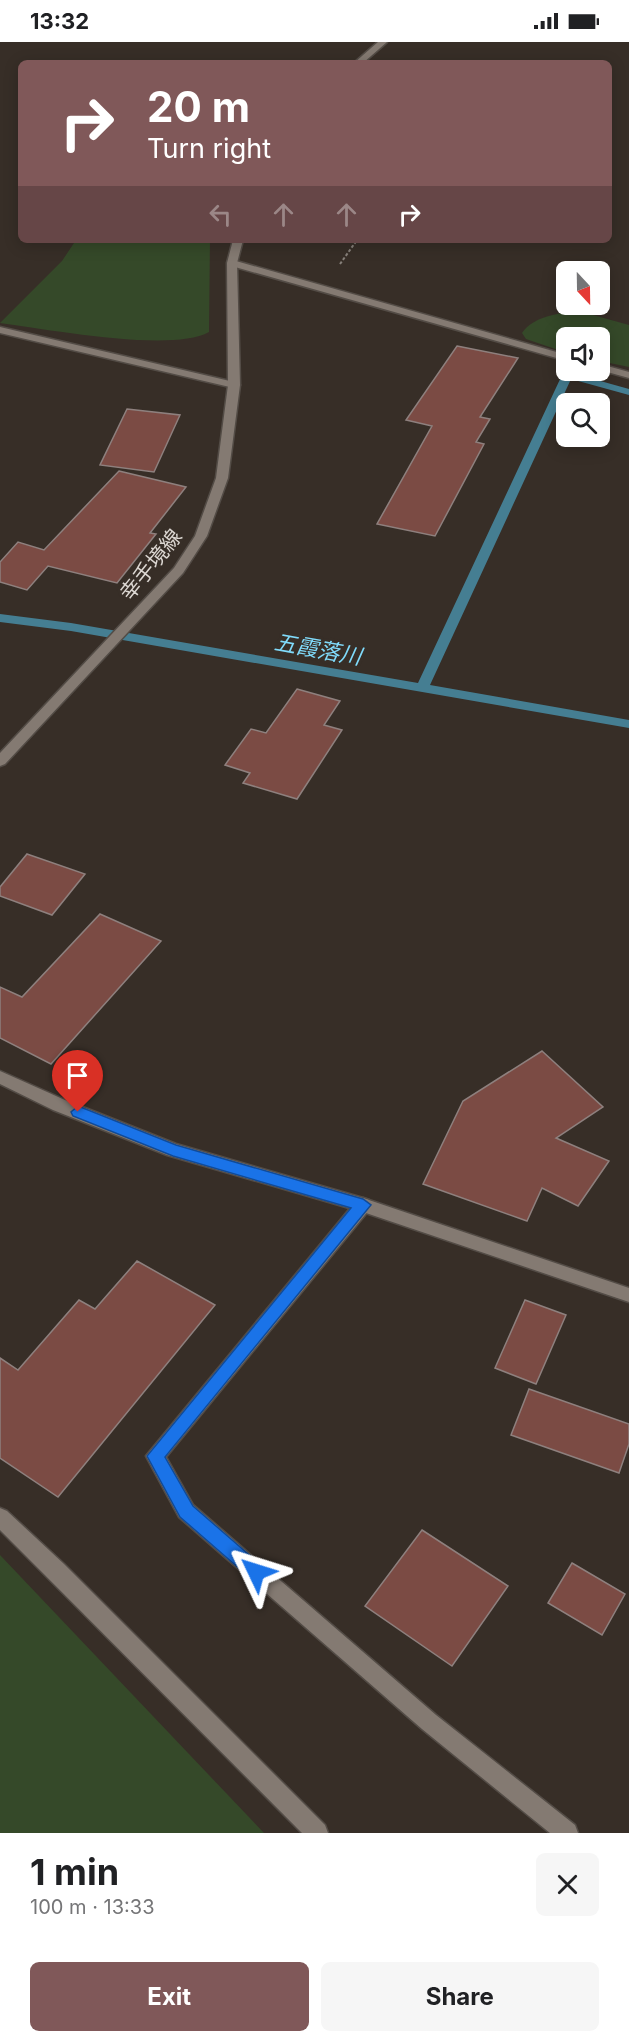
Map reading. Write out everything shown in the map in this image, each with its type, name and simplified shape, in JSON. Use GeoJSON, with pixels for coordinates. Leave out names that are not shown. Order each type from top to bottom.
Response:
{"type":"FeatureCollection","features":[{"type":"Feature","properties":{"kind":"street"},"geometry":{"type":"LineString","coordinates":[[362,60],[383,42]]}},
{"type":"Feature","properties":{"kind":"street","name":"幸手境線"},"geometry":{"type":"LineString","coordinates":[[0,761],[179,570],[201,536],[222,478],[234,385],[232,263],[237,243]]}},
{"type":"Feature","properties":{"kind":"street"},"geometry":{"type":"LineString","coordinates":[[232,263],[556,355]]}},
{"type":"Feature","properties":{"kind":"street"},"geometry":{"type":"LineString","coordinates":[[0,330],[234,385]]}},
{"type":"Feature","properties":{"kind":"street"},"geometry":{"type":"LineString","coordinates":[[610,370],[629,375]]}},
{"type":"Feature","properties":{"kind":"street"},"geometry":{"type":"LineString","coordinates":[[0,1077],[59,1105],[173,1150],[363,1205],[629,1295]]}},
{"type":"Feature","properties":{"kind":"street"},"geometry":{"type":"LineString","coordinates":[[363,1205],[155,1456],[186,1511],[429,1722],[567,1833]]}},
{"type":"Feature","properties":{"kind":"street"},"geometry":{"type":"LineString","coordinates":[[0,1517],[57,1571],[316,1833]]}},
{"type":"Feature","properties":{"kind":"green space"},"geometry":{"type":"Polygon","coordinates":[[[74,243],[210,243],[209,332],[191,338],[139,340],[0,323],[62,261],[74,243]]]}},
{"type":"Feature","properties":{"kind":"green space"},"geometry":{"type":"Polygon","coordinates":[[[553,315],[593,315],[629,325],[629,367],[610,363],[610,327],[556,327],[556,349],[526,339],[522,333],[527,327],[553,315]]]}},
{"type":"Feature","properties":{"kind":"green space"},"geometry":{"type":"Polygon","coordinates":[[[0,1555],[264,1833],[0,1833],[0,1555]]]}},
{"type":"Feature","properties":{"kind":"building"},"geometry":{"type":"Polygon","coordinates":[[[457,346],[518,358],[480,417],[490,419],[476,442],[484,444],[435,536],[377,524],[432,426],[406,420],[457,346]]]}},
{"type":"Feature","properties":{"kind":"building"},"geometry":{"type":"Polygon","coordinates":[[[127,409],[180,415],[154,472],[100,465],[127,409]]]}},
{"type":"Feature","properties":{"kind":"building"},"geometry":{"type":"Polygon","coordinates":[[[119,471],[186,487],[150,533],[156,534],[117,583],[48,566],[27,590],[0,582],[0,562],[18,542],[44,550],[119,471]]]}},
{"type":"Feature","properties":{"kind":"building"},"geometry":{"type":"Polygon","coordinates":[[[297,689],[340,701],[324,725],[342,730],[297,799],[243,783],[250,773],[225,765],[251,729],[266,733],[297,689]]]}},
{"type":"Feature","properties":{"kind":"building"},"geometry":{"type":"Polygon","coordinates":[[[27,854],[85,874],[52,915],[0,896],[0,887],[27,854]]]}},
{"type":"Feature","properties":{"kind":"building"},"geometry":{"type":"Polygon","coordinates":[[[100,914],[161,941],[51,1064],[0,1038],[0,987],[22,997],[100,914]]]}},
{"type":"Feature","properties":{"kind":"building"},"geometry":{"type":"Polygon","coordinates":[[[542,1051],[603,1107],[556,1138],[609,1161],[578,1206],[542,1188],[527,1221],[423,1184],[463,1101],[542,1051]]]}},
{"type":"Feature","properties":{"kind":"building"},"geometry":{"type":"Polygon","coordinates":[[[137,1261],[215,1305],[58,1497],[0,1458],[0,1358],[18,1370],[79,1300],[95,1309],[137,1261]]]}},
{"type":"Feature","properties":{"kind":"building"},"geometry":{"type":"Polygon","coordinates":[[[525,1300],[566,1315],[536,1384],[495,1368],[525,1300]]]}},
{"type":"Feature","properties":{"kind":"building"},"geometry":{"type":"Polygon","coordinates":[[[529,1389],[629,1424],[629,1444],[619,1473],[511,1435],[529,1389]]]}},
{"type":"Feature","properties":{"kind":"building"},"geometry":{"type":"Polygon","coordinates":[[[422,1530],[508,1586],[452,1666],[365,1606],[422,1530]]]}},
{"type":"Feature","properties":{"kind":"building"},"geometry":{"type":"Polygon","coordinates":[[[572,1563],[625,1594],[602,1635],[548,1603],[572,1563]]]}},
{"type":"Feature","properties":{"kind":"waterway"},"geometry":{"type":"LineString","coordinates":[[422,688],[568,375],[629,392]]}},
{"type":"Feature","properties":{"kind":"waterway","name":"五霞落川"},"geometry":{"type":"LineString","coordinates":[[0,618],[71,627],[629,724]]}},
{"type":"Feature","properties":{"kind":"route"},"geometry":{"type":"LineString","coordinates":[[78,1112],[173,1150],[363,1205],[155,1456],[186,1511],[256,1572]]}}]}
